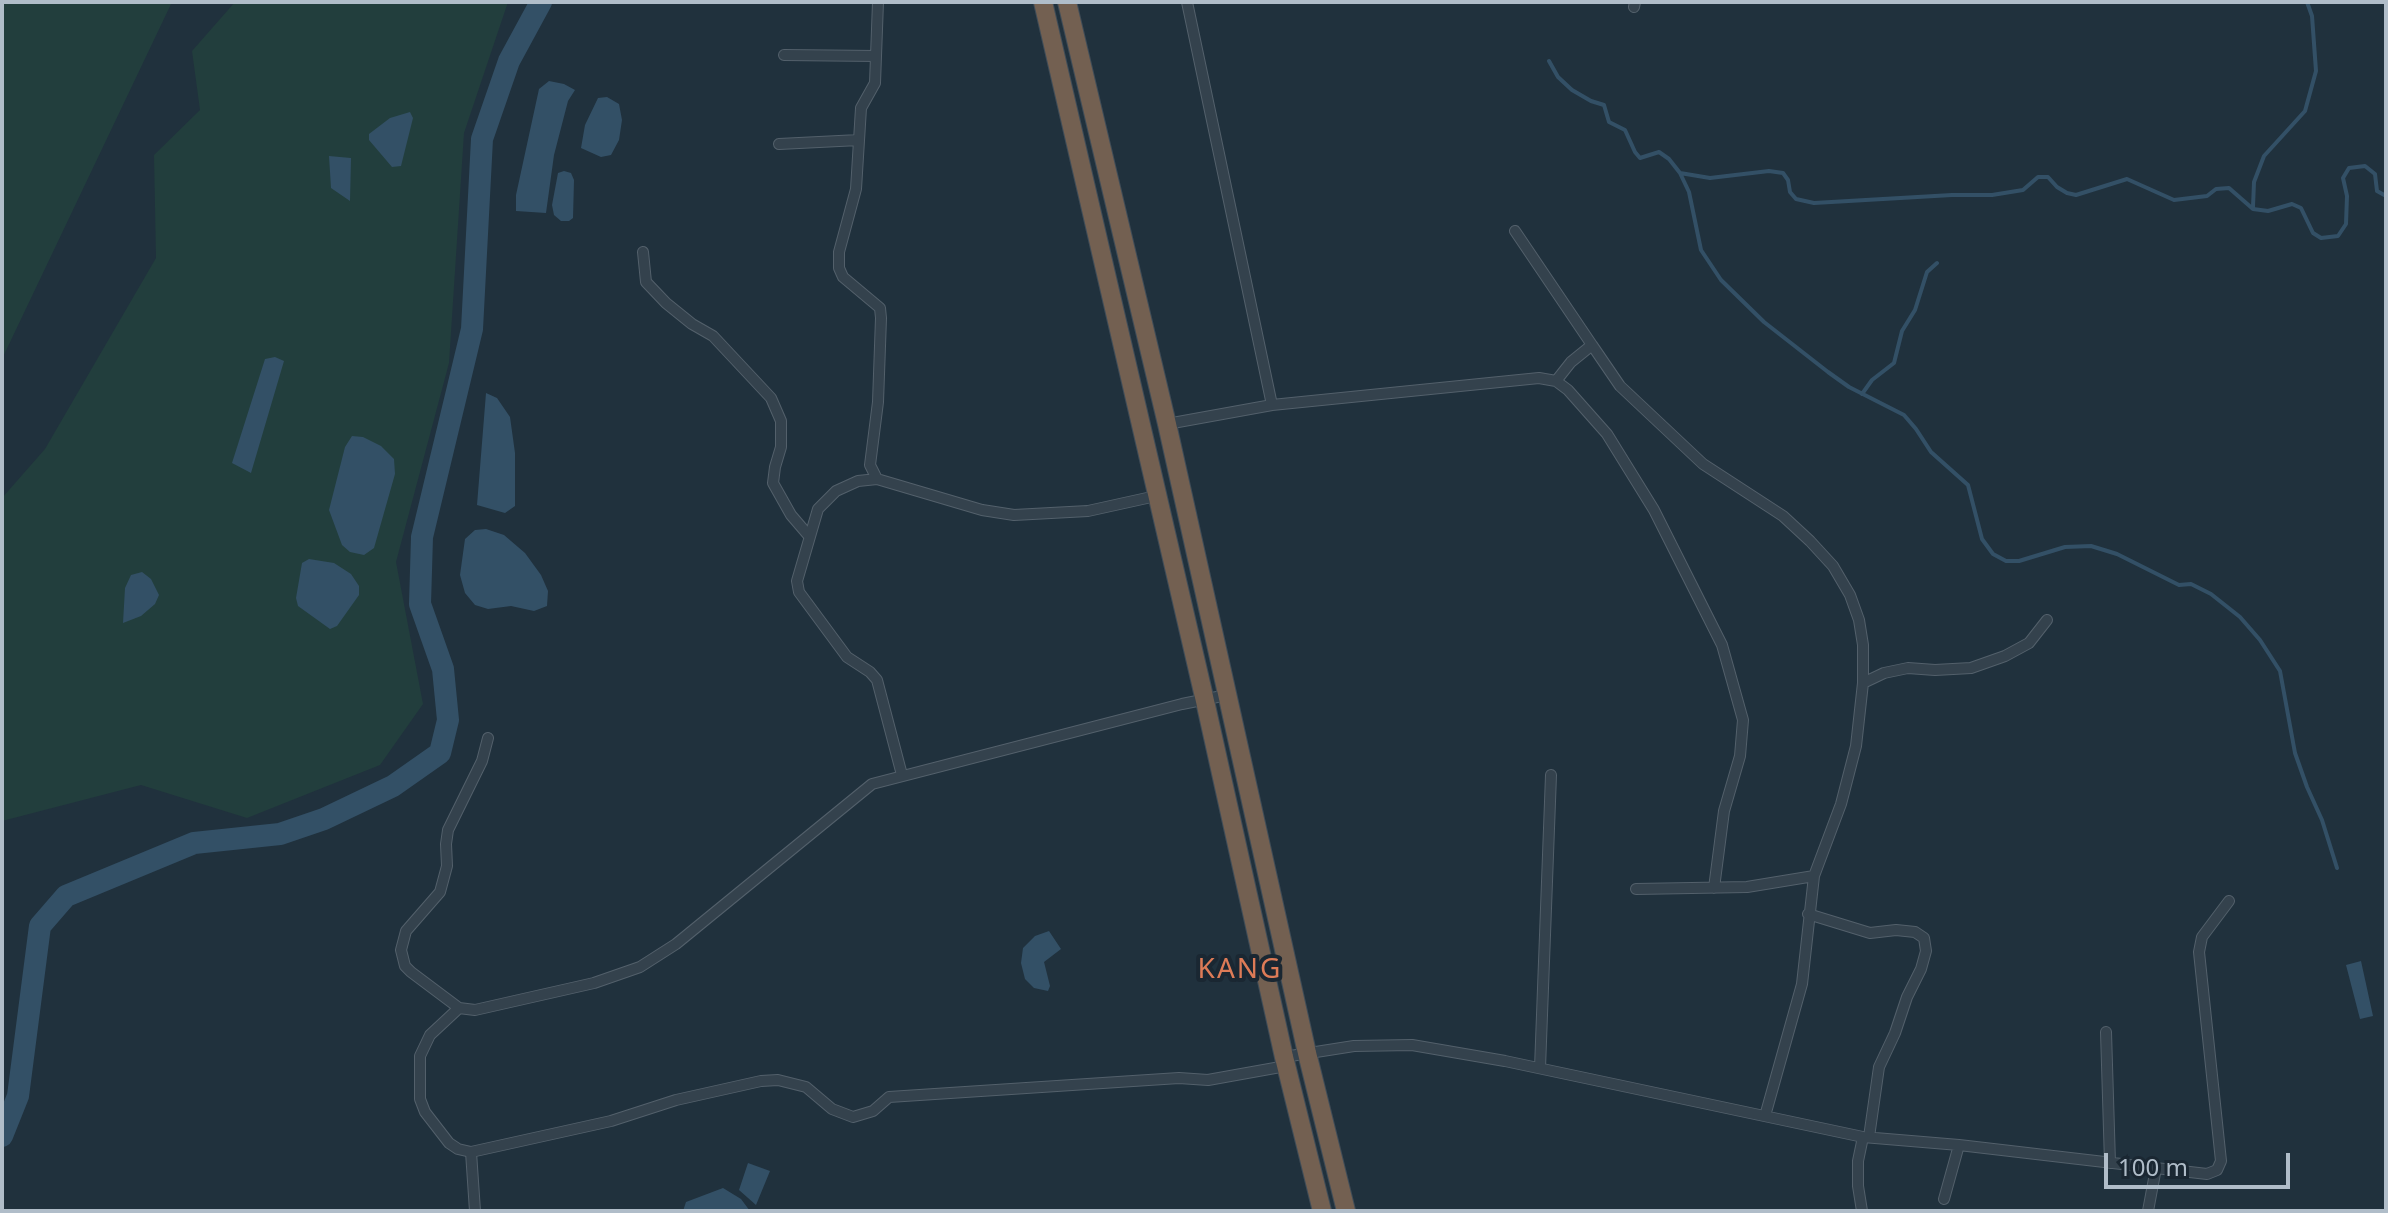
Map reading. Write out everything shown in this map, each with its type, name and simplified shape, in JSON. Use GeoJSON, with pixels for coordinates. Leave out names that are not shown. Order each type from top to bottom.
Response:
{"type":"FeatureCollection","features":[{"type":"Feature","properties":{"kind":"highway"},"geometry":{"type":"LineString","coordinates":[[1043,2],[1322,1211]]}},
{"type":"Feature","properties":{"kind":"highway"},"geometry":{"type":"LineString","coordinates":[[1067,2],[1167,424],[1307,1053],[1346,1211]]}},
{"type":"Feature","properties":{"kind":"highway"},"geometry":{"type":"LineString","coordinates":[[1067,106],[1091,102]]}},
{"type":"Feature","properties":{"kind":"street"},"geometry":{"type":"LineString","coordinates":[[877,479],[870,465],[881,358],[880,308],[843,277],[839,268],[839,252],[856,189],[861,108],[875,83],[878,2]]}},
{"type":"Feature","properties":{"kind":"street"},"geometry":{"type":"LineString","coordinates":[[1187,2],[1272,405]]}},
{"type":"Feature","properties":{"kind":"street"},"geometry":{"type":"LineString","coordinates":[[784,55],[876,56]]}},
{"type":"Feature","properties":{"kind":"street"},"geometry":{"type":"LineString","coordinates":[[779,144],[859,140]]}},
{"type":"Feature","properties":{"kind":"street"},"geometry":{"type":"LineString","coordinates":[[1515,231],[1620,386],[1703,464],[1783,516],[1833,566],[1850,595],[1859,620],[1863,645],[1863,683],[1856,746],[1841,804],[1814,876],[1802,984],[1765,1116]]}},
{"type":"Feature","properties":{"kind":"street"},"geometry":{"type":"LineString","coordinates":[[643,252],[646,282],[674,310],[713,336],[771,398],[781,421],[781,447],[773,483],[791,515],[809,536]]}},
{"type":"Feature","properties":{"kind":"street"},"geometry":{"type":"LineString","coordinates":[[1556,381],[1571,362],[1592,345]]}},
{"type":"Feature","properties":{"kind":"street"},"geometry":{"type":"LineString","coordinates":[[1167,424],[1272,405],[1539,378],[1556,381],[1584,405],[1607,434],[1654,510],[1722,645],[1743,720],[1740,756],[1724,811],[1714,888]]}},
{"type":"Feature","properties":{"kind":"street"},"geometry":{"type":"LineString","coordinates":[[902,775],[877,680],[847,657],[799,592],[797,581],[818,509],[836,491],[858,481],[877,479],[982,510],[1014,515],[1088,511],[1156,496]]}},
{"type":"Feature","properties":{"kind":"street"},"geometry":{"type":"LineString","coordinates":[[1863,683],[1884,673],[1908,668],[1971,668],[2029,643],[2047,620]]}},
{"type":"Feature","properties":{"kind":"street"},"geometry":{"type":"LineString","coordinates":[[488,738],[482,761],[448,830],[447,866],[440,892],[406,931],[401,950],[405,966],[459,1008],[475,1010],[594,983],[640,967],[676,944],[865,788],[902,775],[1167,707],[1227,695]]}},
{"type":"Feature","properties":{"kind":"street"},"geometry":{"type":"LineString","coordinates":[[1540,1068],[1551,775]]}},
{"type":"Feature","properties":{"kind":"street"},"geometry":{"type":"LineString","coordinates":[[1636,889],[1747,887],[1814,876]]}},
{"type":"Feature","properties":{"kind":"street"},"geometry":{"type":"LineString","coordinates":[[459,1008],[430,1035],[420,1056],[420,1099],[425,1112],[449,1143],[471,1152],[611,1121],[676,1100],[761,1081],[778,1080],[806,1087],[832,1109],[853,1117],[873,1111],[889,1097],[1179,1078],[1208,1080],[1307,1053],[1354,1046],[1412,1045],[1540,1068],[1866,1137],[2207,1174],[2217,1170],[2221,1161],[2199,952],[2202,937],[2229,901]]}},
{"type":"Feature","properties":{"kind":"street"},"geometry":{"type":"LineString","coordinates":[[1808,914],[1870,933],[1896,930],[1915,932],[1924,938],[1926,951],[1921,969],[1879,1067],[1866,1137],[1858,1161],[1862,1211]]}},
{"type":"Feature","properties":{"kind":"street"},"geometry":{"type":"LineString","coordinates":[[2106,1032],[2110,1163]]}},
{"type":"Feature","properties":{"kind":"street"},"geometry":{"type":"LineString","coordinates":[[1944,1199],[1959,1145]]}},
{"type":"Feature","properties":{"kind":"street"},"geometry":{"type":"LineString","coordinates":[[471,1152],[475,1211]]}},
{"type":"Feature","properties":{"kind":"street"},"geometry":{"type":"LineString","coordinates":[[2148,1211],[2156,1168]]}},
{"type":"Feature","properties":{"kind":"green space"},"geometry":{"type":"Polygon","coordinates":[[[2,2],[172,2],[2,359],[2,2]]]}},
{"type":"Feature","properties":{"kind":"green space"},"geometry":{"type":"Polygon","coordinates":[[[235,2],[508,2],[464,133],[449,363],[396,562],[423,704],[380,765],[247,818],[141,785],[2,821],[2,498],[45,449],[156,258],[154,155],[200,110],[192,51],[235,2]]]}},
{"type":"Feature","properties":{"kind":"water"},"geometry":{"type":"Polygon","coordinates":[[[549,81],[575,90],[568,101],[554,155],[546,213],[516,211],[516,195],[539,89],[549,81]]]}},
{"type":"Feature","properties":{"kind":"water"},"geometry":{"type":"Polygon","coordinates":[[[607,97],[619,104],[622,120],[619,140],[611,155],[601,157],[581,148],[585,125],[598,98],[607,97]]]}},
{"type":"Feature","properties":{"kind":"water"},"geometry":{"type":"Polygon","coordinates":[[[410,112],[413,118],[401,166],[392,167],[369,140],[369,134],[390,118],[410,112]]]}},
{"type":"Feature","properties":{"kind":"water"},"geometry":{"type":"Polygon","coordinates":[[[329,156],[351,158],[350,201],[331,188],[329,156]]]}},
{"type":"Feature","properties":{"kind":"water"},"geometry":{"type":"Polygon","coordinates":[[[558,173],[571,173],[574,180],[573,218],[569,221],[561,221],[554,215],[552,205],[558,173]]]}},
{"type":"Feature","properties":{"kind":"water"},"geometry":{"type":"Polygon","coordinates":[[[275,357],[284,361],[251,473],[232,463],[265,359],[275,357]]]}},
{"type":"Feature","properties":{"kind":"water"},"geometry":{"type":"Polygon","coordinates":[[[486,393],[497,398],[510,417],[515,453],[515,506],[505,513],[477,505],[486,393]]]}},
{"type":"Feature","properties":{"kind":"water"},"geometry":{"type":"Polygon","coordinates":[[[352,436],[363,437],[381,446],[394,459],[395,474],[374,548],[364,555],[350,552],[342,545],[329,510],[345,447],[352,436]]]}},
{"type":"Feature","properties":{"kind":"water"},"geometry":{"type":"Polygon","coordinates":[[[486,529],[504,535],[525,553],[548,591],[547,606],[534,611],[511,606],[488,609],[475,605],[465,593],[460,575],[465,539],[475,530],[486,529]]]}},
{"type":"Feature","properties":{"kind":"water"},"geometry":{"type":"Polygon","coordinates":[[[309,559],[334,563],[351,574],[359,586],[359,595],[337,626],[330,629],[298,606],[296,598],[302,563],[309,559]]]}},
{"type":"Feature","properties":{"kind":"water"},"geometry":{"type":"Polygon","coordinates":[[[142,572],[151,579],[159,595],[155,604],[141,616],[123,623],[125,588],[131,575],[142,572]]]}},
{"type":"Feature","properties":{"kind":"water"},"geometry":{"type":"Polygon","coordinates":[[[1049,931],[1061,949],[1044,962],[1050,986],[1048,991],[1034,988],[1025,979],[1021,963],[1023,948],[1035,936],[1049,931]]]}},
{"type":"Feature","properties":{"kind":"water"},"geometry":{"type":"Polygon","coordinates":[[[2361,961],[2373,1016],[2360,1019],[2346,965],[2361,961]]]}},
{"type":"Feature","properties":{"kind":"water"},"geometry":{"type":"Polygon","coordinates":[[[748,1163],[770,1171],[756,1205],[739,1190],[748,1163]]]}},
{"type":"Feature","properties":{"kind":"water"},"geometry":{"type":"Polygon","coordinates":[[[723,1188],[741,1199],[750,1211],[683,1211],[686,1202],[723,1188]]]}},
{"type":"Feature","properties":{"kind":"waterway"},"geometry":{"type":"LineString","coordinates":[[2,1136],[18,1096],[40,926],[66,896],[194,843],[280,834],[324,819],[393,786],[440,753],[448,720],[443,669],[420,604],[422,537],[472,329],[482,139],[509,61],[541,2]]}},
{"type":"Feature","properties":{"kind":"waterway"},"geometry":{"type":"LineString","coordinates":[[2253,207],[2254,182],[2264,156],[2305,111],[2316,71],[2312,16],[2307,2]]}},
{"type":"Feature","properties":{"kind":"waterway"},"geometry":{"type":"LineString","coordinates":[[1549,61],[1558,77],[1572,90],[1604,105],[1609,122],[1625,130],[1640,158],[1659,152],[1680,173],[1710,178],[1769,171],[1783,173],[1796,199],[1814,203],[1992,195],[2023,190],[2038,177],[2048,177],[2057,187],[2076,195],[2127,179],[2174,200],[2207,196],[2216,189],[2229,188],[2253,209],[2268,211],[2292,204],[2301,208],[2313,233],[2321,238],[2338,236],[2346,224],[2347,196],[2343,178],[2349,168],[2365,166],[2375,174],[2377,191],[2386,196]]}},
{"type":"Feature","properties":{"kind":"waterway"},"geometry":{"type":"LineString","coordinates":[[1680,173],[1689,192],[1701,250],[1721,280],[1764,322],[1828,372],[1849,387],[1904,415],[1931,452],[1968,485],[1982,539],[1993,554],[2006,561],[2019,561],[2065,547],[2091,546],[2117,554],[2179,585],[2191,584],[2211,594],[2240,617],[2280,671],[2295,753],[2337,868]]}},
{"type":"Feature","properties":{"kind":"waterway"},"geometry":{"type":"LineString","coordinates":[[1862,394],[1872,380],[1894,363],[1902,331],[1915,310],[1927,272],[1937,263]]}},
{"type":"Feature","properties":{"kind":"district","name":"KANG"},"geometry":{"type":"Point","coordinates":[1240,970]}}]}
